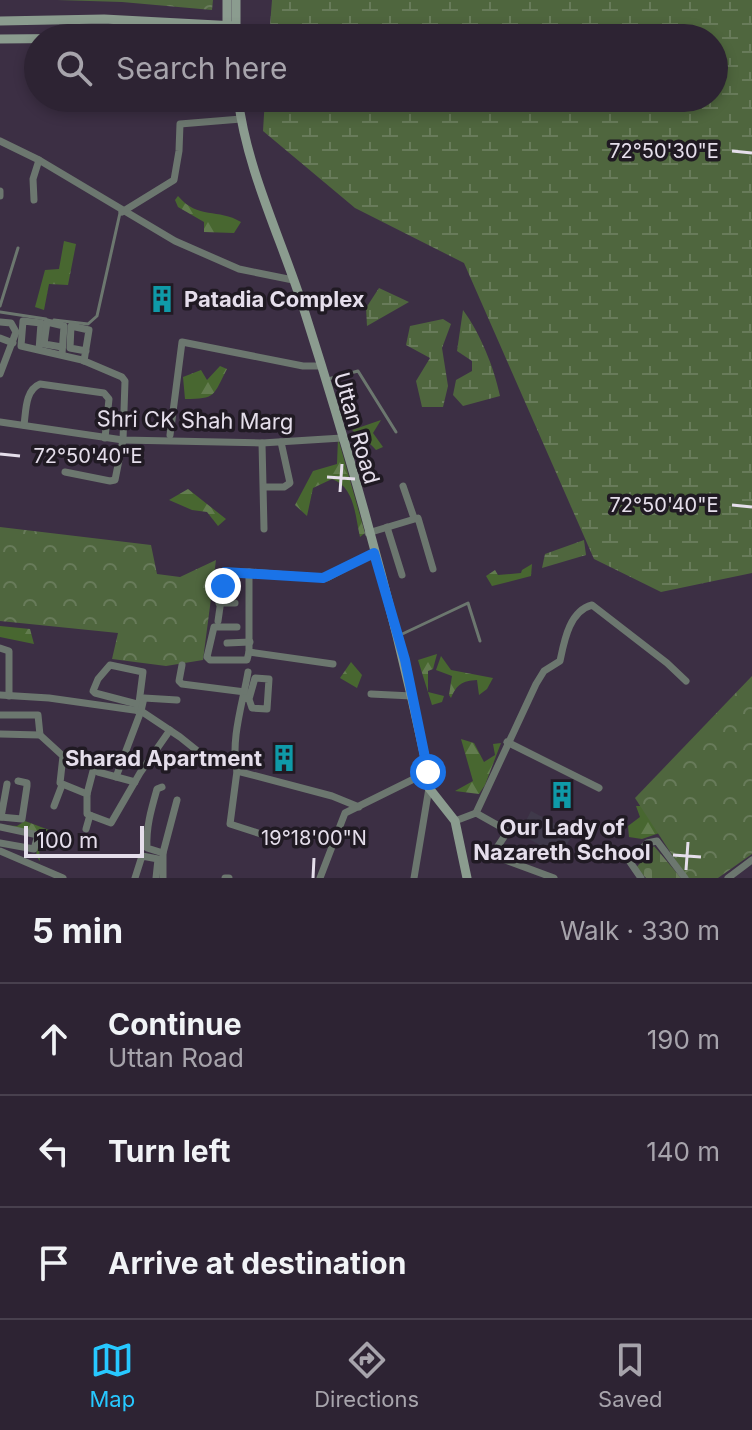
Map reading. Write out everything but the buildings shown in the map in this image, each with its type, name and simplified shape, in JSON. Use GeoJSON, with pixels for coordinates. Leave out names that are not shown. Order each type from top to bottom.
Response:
{"type":"FeatureCollection","features":[{"type":"Feature","properties":{"kind":"street"},"geometry":{"type":"LineString","coordinates":[[227,0],[232,24]]}},
{"type":"Feature","properties":{"kind":"street"},"geometry":{"type":"LineString","coordinates":[[232,24],[236,0]]}},
{"type":"Feature","properties":{"kind":"street"},"geometry":{"type":"LineString","coordinates":[[0,21],[104,19],[186,24]]}},
{"type":"Feature","properties":{"kind":"street"},"geometry":{"type":"LineString","coordinates":[[0,39],[24,39]]}},
{"type":"Feature","properties":{"kind":"street","name":"Uttan Road"},"geometry":{"type":"LineString","coordinates":[[240,112],[264,199],[325,380],[398,636],[429,788]]}},
{"type":"Feature","properties":{"kind":"street"},"geometry":{"type":"LineString","coordinates":[[121,210],[174,180],[180,124],[241,119]]}},
{"type":"Feature","properties":{"kind":"street"},"geometry":{"type":"LineString","coordinates":[[0,141],[39,160],[175,241],[239,269],[293,280]]}},
{"type":"Feature","properties":{"kind":"street"},"geometry":{"type":"LineString","coordinates":[[34,200],[33,179],[39,160]]}},
{"type":"Feature","properties":{"kind":"street"},"geometry":{"type":"LineString","coordinates":[[39,350],[41,323],[23,321],[21,346],[39,350],[62,350],[125,381],[123,440],[115,480],[65,472]]}},
{"type":"Feature","properties":{"kind":"street"},"geometry":{"type":"LineString","coordinates":[[0,322],[11,323],[15,327],[13,343],[0,374]]}},
{"type":"Feature","properties":{"kind":"street"},"geometry":{"type":"LineString","coordinates":[[0,338],[13,343]]}},
{"type":"Feature","properties":{"kind":"street"},"geometry":{"type":"LineString","coordinates":[[170,435],[182,342],[303,366],[320,366]]}},
{"type":"Feature","properties":{"kind":"street"},"geometry":{"type":"LineString","coordinates":[[84,361],[86,351]]}},
{"type":"Feature","properties":{"kind":"street"},"geometry":{"type":"LineString","coordinates":[[24,425],[29,394],[33,387],[40,384],[104,393],[109,399],[105,438]]}},
{"type":"Feature","properties":{"kind":"street","name":"Shri CK Shah Marg"},"geometry":{"type":"LineString","coordinates":[[0,422],[123,440],[262,443],[342,438]]}},
{"type":"Feature","properties":{"kind":"street"},"geometry":{"type":"LineString","coordinates":[[264,487],[284,487],[290,483],[281,442]]}},
{"type":"Feature","properties":{"kind":"street"},"geometry":{"type":"LineString","coordinates":[[262,443],[264,529]]}},
{"type":"Feature","properties":{"kind":"street"},"geometry":{"type":"LineString","coordinates":[[403,486],[414,518]]}},
{"type":"Feature","properties":{"kind":"street"},"geometry":{"type":"LineString","coordinates":[[368,533],[418,518],[433,569]]}},
{"type":"Feature","properties":{"kind":"street"},"geometry":{"type":"LineString","coordinates":[[387,527],[402,575]]}},
{"type":"Feature","properties":{"kind":"street"},"geometry":{"type":"LineString","coordinates":[[218,621],[225,572],[327,578],[374,553]]}},
{"type":"Feature","properties":{"kind":"street"},"geometry":{"type":"LineString","coordinates":[[237,627],[214,627],[207,657],[210,660],[247,660],[250,642],[249,572]]}},
{"type":"Feature","properties":{"kind":"street"},"geometry":{"type":"LineString","coordinates":[[223,586],[236,586]]}},
{"type":"Feature","properties":{"kind":"street"},"geometry":{"type":"LineString","coordinates":[[219,603],[235,603]]}},
{"type":"Feature","properties":{"kind":"street"},"geometry":{"type":"LineString","coordinates":[[455,821],[476,813],[507,742],[544,671],[560,661],[566,632],[585,607],[592,605],[686,681]]}},
{"type":"Feature","properties":{"kind":"street"},"geometry":{"type":"LineString","coordinates":[[227,643],[250,642]]}},
{"type":"Feature","properties":{"kind":"street"},"geometry":{"type":"LineString","coordinates":[[0,648],[9,651],[4,696],[139,709]]}},
{"type":"Feature","properties":{"kind":"street"},"geometry":{"type":"LineString","coordinates":[[249,652],[333,664]]}},
{"type":"Feature","properties":{"kind":"street"},"geometry":{"type":"LineString","coordinates":[[139,709],[143,672],[110,665],[98,679],[95,693],[139,709],[200,753],[359,807]]}},
{"type":"Feature","properties":{"kind":"street"},"geometry":{"type":"LineString","coordinates":[[182,665],[179,681],[182,684],[246,696]]}},
{"type":"Feature","properties":{"kind":"street"},"geometry":{"type":"LineString","coordinates":[[248,672],[230,824],[261,834]]}},
{"type":"Feature","properties":{"kind":"street"},"geometry":{"type":"LineString","coordinates":[[255,678],[269,679],[267,709],[252,708],[246,696],[255,678]]}},
{"type":"Feature","properties":{"kind":"street"},"geometry":{"type":"LineString","coordinates":[[371,694],[412,696]]}},
{"type":"Feature","properties":{"kind":"street"},"geometry":{"type":"LineString","coordinates":[[116,777],[146,696],[177,700]]}},
{"type":"Feature","properties":{"kind":"street"},"geometry":{"type":"LineString","coordinates":[[0,715],[38,715],[40,735]]}},
{"type":"Feature","properties":{"kind":"street"},"geometry":{"type":"LineString","coordinates":[[135,782],[95,772],[87,794],[86,812],[111,823],[170,730]]}},
{"type":"Feature","properties":{"kind":"street"},"geometry":{"type":"LineString","coordinates":[[0,734],[40,735],[63,756],[62,785],[54,806]]}},
{"type":"Feature","properties":{"kind":"street"},"geometry":{"type":"LineString","coordinates":[[507,742],[599,788]]}},
{"type":"Feature","properties":{"kind":"street"},"geometry":{"type":"LineString","coordinates":[[320,878],[345,813],[428,772]]}},
{"type":"Feature","properties":{"kind":"street"},"geometry":{"type":"LineString","coordinates":[[7,784],[1,817],[22,819],[27,783],[18,781]]}},
{"type":"Feature","properties":{"kind":"street"},"geometry":{"type":"LineString","coordinates":[[62,785],[87,794]]}},
{"type":"Feature","properties":{"kind":"street"},"geometry":{"type":"LineString","coordinates":[[162,787],[157,789],[145,827],[148,835],[145,845],[163,853]]}},
{"type":"Feature","properties":{"kind":"street"},"geometry":{"type":"LineString","coordinates":[[429,788],[455,821],[467,878]]}},
{"type":"Feature","properties":{"kind":"street"},"geometry":{"type":"LineString","coordinates":[[414,878],[429,788]]}},
{"type":"Feature","properties":{"kind":"street"},"geometry":{"type":"LineString","coordinates":[[163,878],[163,853],[177,800]]}},
{"type":"Feature","properties":{"kind":"street"},"geometry":{"type":"LineString","coordinates":[[476,813],[508,831],[492,855],[554,878]]}},
{"type":"Feature","properties":{"kind":"street"},"geometry":{"type":"LineString","coordinates":[[86,829],[90,815]]}},
{"type":"Feature","properties":{"kind":"street"},"geometry":{"type":"LineString","coordinates":[[0,827],[38,835],[34,849],[0,843]]}},
{"type":"Feature","properties":{"kind":"street"},"geometry":{"type":"LineString","coordinates":[[641,878],[630,862],[647,843],[657,841],[685,878]]}},
{"type":"Feature","properties":{"kind":"street"},"geometry":{"type":"LineString","coordinates":[[21,859],[22,847]]}},
{"type":"Feature","properties":{"kind":"street"},"geometry":{"type":"LineString","coordinates":[[0,851],[63,878]]}},
{"type":"Feature","properties":{"kind":"street"},"geometry":{"type":"LineString","coordinates":[[135,878],[142,856],[146,855],[158,859],[160,863],[156,878]]}},
{"type":"Feature","properties":{"kind":"street"},"geometry":{"type":"LineString","coordinates":[[728,878],[752,860]]}},
{"type":"Feature","properties":{"kind":"lane"},"geometry":{"type":"LineString","coordinates":[[0,312],[88,324],[97,316],[121,210]]}},
{"type":"Feature","properties":{"kind":"lane"},"geometry":{"type":"LineString","coordinates":[[0,306],[18,248]]}},
{"type":"Feature","properties":{"kind":"lane"},"geometry":{"type":"LineString","coordinates":[[325,380],[358,371],[396,432]]}},
{"type":"Feature","properties":{"kind":"lane"},"geometry":{"type":"LineString","coordinates":[[398,636],[468,603],[480,641]]}},
{"type":"Feature","properties":{"kind":"shaded area"},"geometry":{"type":"Polygon","coordinates":[[[531,811],[573,833],[561,856],[519,834],[531,811]]]}},
{"type":"Feature","properties":{"kind":"green space"},"geometry":{"type":"Polygon","coordinates":[[[57,0],[213,0],[212,10],[57,0]]]}},
{"type":"Feature","properties":{"kind":"green space"},"geometry":{"type":"Polygon","coordinates":[[[272,0],[752,0],[752,573],[661,592],[594,559],[464,263],[355,208],[263,131],[264,112],[728,112],[728,24],[270,24],[272,0]]]}},
{"type":"Feature","properties":{"kind":"green space"},"geometry":{"type":"Polygon","coordinates":[[[178,196],[193,208],[241,222],[234,233],[204,232],[204,222],[178,207],[175,200],[178,196]]]}},
{"type":"Feature","properties":{"kind":"green space"},"geometry":{"type":"Polygon","coordinates":[[[64,241],[76,244],[68,285],[49,284],[44,310],[35,307],[45,270],[59,269],[64,241]]]}},
{"type":"Feature","properties":{"kind":"green space"},"geometry":{"type":"Polygon","coordinates":[[[379,288],[409,302],[367,326],[366,308],[379,288]]]}},
{"type":"Feature","properties":{"kind":"green space"},"geometry":{"type":"Polygon","coordinates":[[[463,310],[486,351],[500,396],[463,406],[453,395],[456,380],[472,371],[472,361],[457,351],[463,310]]]}},
{"type":"Feature","properties":{"kind":"green space"},"geometry":{"type":"Polygon","coordinates":[[[443,319],[451,324],[442,348],[448,386],[443,407],[422,407],[416,381],[430,358],[406,345],[410,326],[443,319]]]}},
{"type":"Feature","properties":{"kind":"green space"},"geometry":{"type":"Polygon","coordinates":[[[220,366],[227,369],[212,394],[185,399],[183,377],[201,370],[207,380],[220,366]]]}},
{"type":"Feature","properties":{"kind":"green space"},"geometry":{"type":"Polygon","coordinates":[[[381,420],[373,433],[383,447],[376,450],[352,430],[381,420]]]}},
{"type":"Feature","properties":{"kind":"green space"},"geometry":{"type":"Polygon","coordinates":[[[338,438],[365,533],[360,537],[350,495],[332,479],[313,488],[307,516],[295,505],[313,471],[337,464],[338,438]]]}},
{"type":"Feature","properties":{"kind":"green space"},"geometry":{"type":"Polygon","coordinates":[[[188,489],[226,519],[218,526],[207,512],[192,510],[169,500],[188,489]]]}},
{"type":"Feature","properties":{"kind":"green space"},"geometry":{"type":"Polygon","coordinates":[[[0,527],[151,545],[157,574],[180,577],[216,560],[203,660],[166,666],[112,659],[118,633],[0,621],[0,527]]]}},
{"type":"Feature","properties":{"kind":"green space"},"geometry":{"type":"Polygon","coordinates":[[[584,540],[586,555],[542,568],[545,554],[584,540]]]}},
{"type":"Feature","properties":{"kind":"green space"},"geometry":{"type":"Polygon","coordinates":[[[532,564],[531,576],[492,586],[486,576],[495,570],[498,575],[521,573],[532,564]]]}},
{"type":"Feature","properties":{"kind":"green space"},"geometry":{"type":"Polygon","coordinates":[[[0,626],[30,629],[34,644],[0,637],[0,626]]]}},
{"type":"Feature","properties":{"kind":"green space"},"geometry":{"type":"Polygon","coordinates":[[[437,654],[433,669],[428,671],[428,692],[444,696],[442,702],[432,705],[418,660],[437,654]]]}},
{"type":"Feature","properties":{"kind":"green space"},"geometry":{"type":"Polygon","coordinates":[[[441,656],[451,670],[493,678],[487,689],[479,695],[477,680],[467,681],[458,686],[451,698],[452,676],[436,670],[441,656]]]}},
{"type":"Feature","properties":{"kind":"green space"},"geometry":{"type":"Polygon","coordinates":[[[351,662],[362,675],[357,688],[340,678],[351,662]]]}},
{"type":"Feature","properties":{"kind":"green space"},"geometry":{"type":"Polygon","coordinates":[[[752,676],[752,854],[718,878],[687,878],[635,798],[752,676]]]}},
{"type":"Feature","properties":{"kind":"green space"},"geometry":{"type":"Polygon","coordinates":[[[461,739],[474,743],[484,762],[495,755],[493,744],[501,743],[479,794],[455,791],[473,781],[461,739]]]}},
{"type":"Feature","properties":{"kind":"green space"},"geometry":{"type":"Polygon","coordinates":[[[636,806],[650,806],[668,830],[642,839],[629,837],[628,826],[640,817],[636,806]]]}},
{"type":"Feature","properties":{"kind":"green space"},"geometry":{"type":"Polygon","coordinates":[[[25,821],[49,830],[39,848],[40,861],[36,856],[39,832],[1,825],[17,826],[25,821]]]}},
{"type":"Feature","properties":{"kind":"green space"},"geometry":{"type":"Polygon","coordinates":[[[654,846],[681,878],[646,878],[636,868],[654,846]]]}},
{"type":"Feature","properties":{"kind":"place","name":"Patadia Complex"},"geometry":{"type":"Point","coordinates":[162,299]}},
{"type":"Feature","properties":{"kind":"place","name":"Sharad Apartment"},"geometry":{"type":"Point","coordinates":[284,758]}},
{"type":"Feature","properties":{"kind":"place","name":"Our Lady of Nazareth School"},"geometry":{"type":"Point","coordinates":[562,795]}},
{"type":"Feature","properties":{"kind":"route"},"geometry":{"type":"LineString","coordinates":[[223,586],[225,572],[327,578],[374,553],[405,660],[428,772]]}}]}
